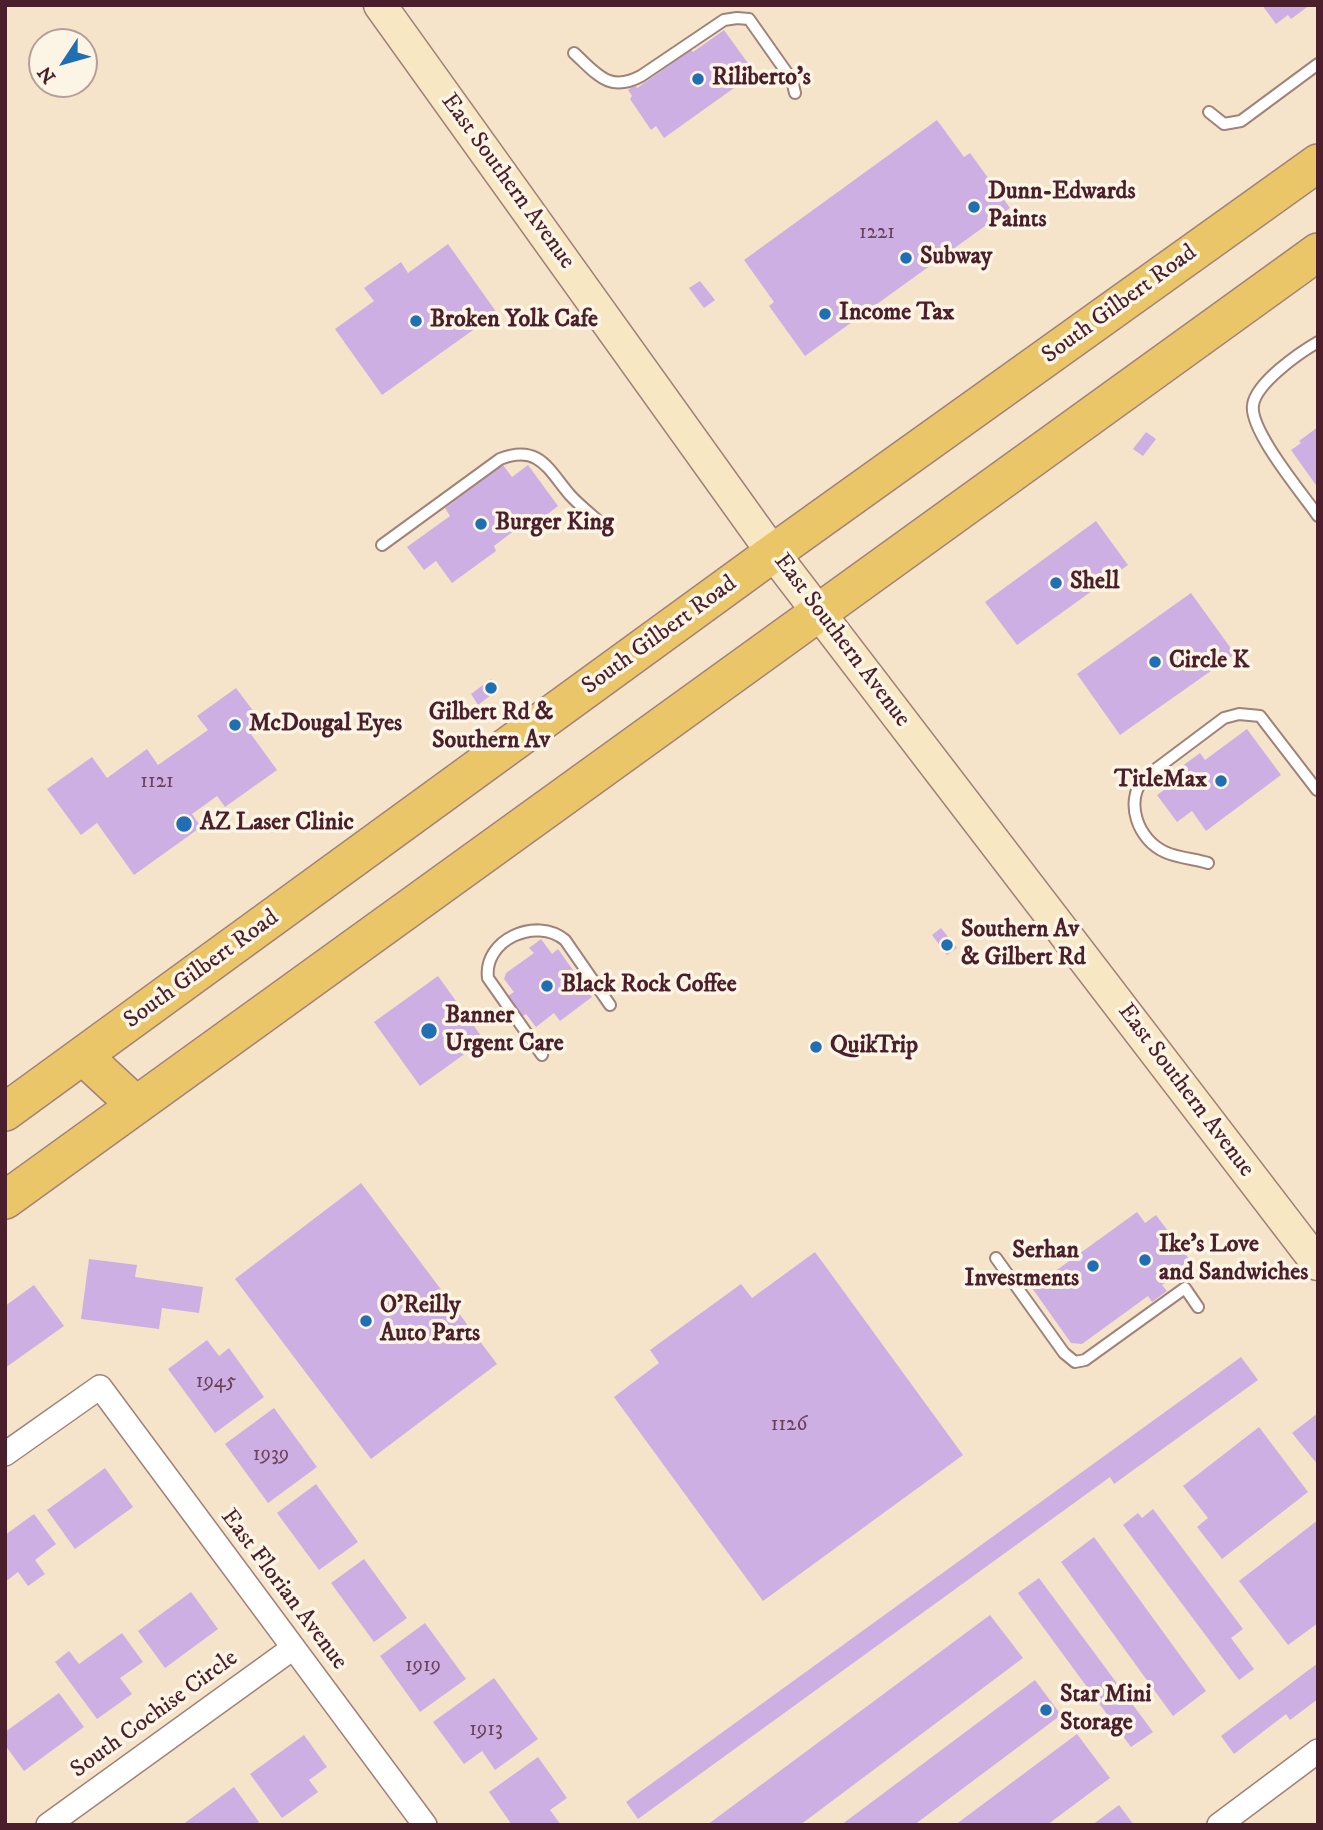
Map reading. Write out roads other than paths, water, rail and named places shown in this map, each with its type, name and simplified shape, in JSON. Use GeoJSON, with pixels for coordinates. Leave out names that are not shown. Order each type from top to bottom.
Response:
{"type":"FeatureCollection","features":[{"type":"Feature","properties":{"kind":"main road","name":"East Southern Avenue"},"geometry":{"type":"LineString","coordinates":[[380,5],[774,553],[1318,1264]]}},
{"type":"Feature","properties":{"kind":"main road","name":"South Gilbert Road"},"geometry":{"type":"LineString","coordinates":[[5,1112],[774,553],[1318,163]]}},
{"type":"Feature","properties":{"kind":"main road"},"geometry":{"type":"LineString","coordinates":[[5,1200],[1318,252]]}},
{"type":"Feature","properties":{"kind":"main road"},"geometry":{"type":"LineString","coordinates":[[83,1056],[136,1105]]}},
{"type":"Feature","properties":{"kind":"street","name":"East Florian Avenue"},"geometry":{"type":"LineString","coordinates":[[5,1454],[100,1387],[425,1825]]}},
{"type":"Feature","properties":{"kind":"street","name":"South Cochise Circle"},"geometry":{"type":"LineString","coordinates":[[48,1825],[293,1648]]}},
{"type":"Feature","properties":{"kind":"street"},"geometry":{"type":"LineString","coordinates":[[1219,1825],[1318,1751]]}},
{"type":"Feature","properties":{"kind":"lane"},"geometry":{"type":"LineString","coordinates":[[574,53],[598,75],[613,84],[627,83],[724,20],[749,19],[792,80],[795,93]]}},
{"type":"Feature","properties":{"kind":"lane"},"geometry":{"type":"LineString","coordinates":[[1209,111],[1224,124],[1241,121],[1318,64]]}},
{"type":"Feature","properties":{"kind":"lane"},"geometry":{"type":"LineString","coordinates":[[1318,342],[1260,387],[1253,402],[1252,416],[1267,445],[1318,516]]}},
{"type":"Feature","properties":{"kind":"lane"},"geometry":{"type":"LineString","coordinates":[[382,545],[500,459],[513,454],[530,454],[543,461],[572,497],[603,525]]}},
{"type":"Feature","properties":{"kind":"lane"},"geometry":{"type":"LineString","coordinates":[[1208,863],[1164,852],[1147,839],[1133,800],[1137,786],[1144,778],[1224,719],[1239,713],[1260,716],[1317,790]]}},
{"type":"Feature","properties":{"kind":"lane"},"geometry":{"type":"LineString","coordinates":[[542,1055],[488,978],[489,957],[495,950],[517,934],[527,931],[535,929],[556,932],[565,940],[610,1004]]}},
{"type":"Feature","properties":{"kind":"lane"},"geometry":{"type":"LineString","coordinates":[[996,1258],[1065,1353],[1075,1362],[1085,1360],[1185,1288],[1198,1307]]}},
{"type":"Feature","properties":{"kind":"place","name":"Riliberto's"},"geometry":{"type":"Point","coordinates":[698,79]}},
{"type":"Feature","properties":{"kind":"place","name":"Dunn-Edwards Paints"},"geometry":{"type":"Point","coordinates":[974,207]}},
{"type":"Feature","properties":{"kind":"place","name":"Subway"},"geometry":{"type":"Point","coordinates":[906,258]}},
{"type":"Feature","properties":{"kind":"place","name":"Income Tax"},"geometry":{"type":"Point","coordinates":[825,314]}},
{"type":"Feature","properties":{"kind":"place","name":"Broken Yolk Cafe"},"geometry":{"type":"Point","coordinates":[416,321]}},
{"type":"Feature","properties":{"kind":"place","name":"Burger King"},"geometry":{"type":"Point","coordinates":[481,524]}},
{"type":"Feature","properties":{"kind":"place","name":"Shell"},"geometry":{"type":"Point","coordinates":[1056,583]}},
{"type":"Feature","properties":{"kind":"place","name":"Circle K"},"geometry":{"type":"Point","coordinates":[1155,662]}},
{"type":"Feature","properties":{"kind":"place","name":"Gilbert Rd & Southern Av"},"geometry":{"type":"Point","coordinates":[491,688]}},
{"type":"Feature","properties":{"kind":"place","name":"McDougal Eyes"},"geometry":{"type":"Point","coordinates":[235,725]}},
{"type":"Feature","properties":{"kind":"place","name":"TitleMax"},"geometry":{"type":"Point","coordinates":[1221,781]}},
{"type":"Feature","properties":{"kind":"place","name":"AZ Laser Clinic"},"geometry":{"type":"Point","coordinates":[184,824]}},
{"type":"Feature","properties":{"kind":"place","name":"Southern Av & Gilbert Rd"},"geometry":{"type":"Point","coordinates":[947,945]}},
{"type":"Feature","properties":{"kind":"place","name":"Black Rock Coffee"},"geometry":{"type":"Point","coordinates":[547,986]}},
{"type":"Feature","properties":{"kind":"place","name":"Banner Urgent Care"},"geometry":{"type":"Point","coordinates":[429,1031]}},
{"type":"Feature","properties":{"kind":"place","name":"QuikTrip"},"geometry":{"type":"Point","coordinates":[816,1047]}},
{"type":"Feature","properties":{"kind":"place","name":"Ike's Love and Sandwiches"},"geometry":{"type":"Point","coordinates":[1145,1260]}},
{"type":"Feature","properties":{"kind":"place","name":"Serhan Investments"},"geometry":{"type":"Point","coordinates":[1093,1266]}},
{"type":"Feature","properties":{"kind":"place","name":"O'Reilly Auto Parts"},"geometry":{"type":"Point","coordinates":[366,1321]}},
{"type":"Feature","properties":{"kind":"place","name":"Star Mini Storage"},"geometry":{"type":"Point","coordinates":[1046,1710]}}]}
